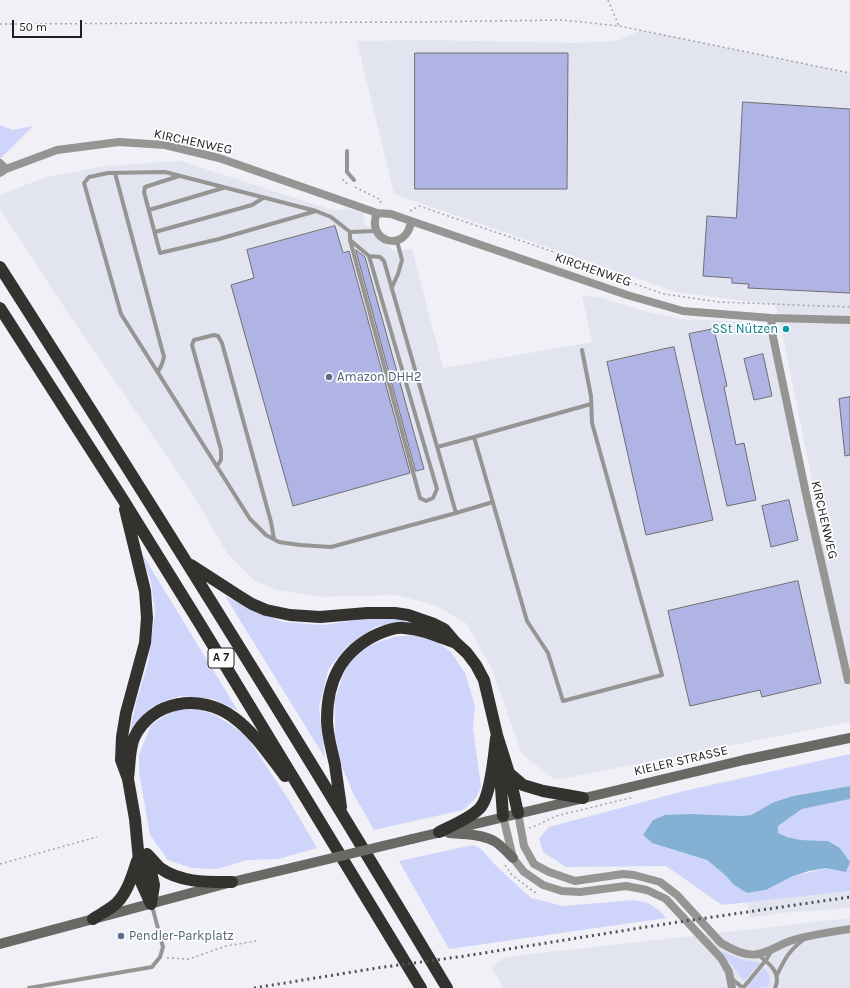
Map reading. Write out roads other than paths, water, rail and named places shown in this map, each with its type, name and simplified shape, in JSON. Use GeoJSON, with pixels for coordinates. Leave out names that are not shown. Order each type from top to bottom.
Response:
{"type":"FeatureCollection","features":[{"type":"Feature","properties":{"kind":"highway","name":"A 7"},"geometry":{"type":"LineString","coordinates":[[0,267],[188,563],[342,811],[447,988]]}},
{"type":"Feature","properties":{"kind":"highway","name":"A 7"},"geometry":{"type":"LineString","coordinates":[[0,308],[122,498],[421,988]]}},
{"type":"Feature","properties":{"kind":"highway"},"geometry":{"type":"LineString","coordinates":[[122,498],[145,591],[147,618],[145,643],[126,713],[122,737],[121,760],[128,779],[143,856],[154,885],[152,904]]}},
{"type":"Feature","properties":{"kind":"highway"},"geometry":{"type":"LineString","coordinates":[[188,563],[252,604],[266,610],[290,615],[312,617],[367,613],[395,613],[408,615],[444,629],[467,653],[476,665],[484,680],[518,813]]}},
{"type":"Feature","properties":{"kind":"highway"},"geometry":{"type":"LineString","coordinates":[[342,811],[330,749],[327,722],[330,690],[341,664],[349,653],[367,639],[384,632],[402,628],[424,630],[455,642]]}},
{"type":"Feature","properties":{"kind":"highway"},"geometry":{"type":"LineString","coordinates":[[128,779],[131,748],[139,729],[146,720],[160,710],[175,704],[192,702],[210,705],[231,715],[250,731],[319,819]]}},
{"type":"Feature","properties":{"kind":"highway"},"geometry":{"type":"LineString","coordinates":[[497,735],[503,816]]}},
{"type":"Feature","properties":{"kind":"highway"},"geometry":{"type":"LineString","coordinates":[[439,832],[466,818],[480,808],[486,796],[497,735]]}},
{"type":"Feature","properties":{"kind":"highway"},"geometry":{"type":"LineString","coordinates":[[509,773],[524,785],[543,791],[583,798]]}},
{"type":"Feature","properties":{"kind":"highway"},"geometry":{"type":"LineString","coordinates":[[143,856],[160,868],[177,876],[198,881],[232,882]]}},
{"type":"Feature","properties":{"kind":"highway"},"geometry":{"type":"LineString","coordinates":[[93,919],[113,906],[122,896],[143,856]]}},
{"type":"Feature","properties":{"kind":"main road","name":"KIELER STRASSE"},"geometry":{"type":"LineString","coordinates":[[0,944],[232,882],[503,816],[744,760],[850,738]]}},
{"type":"Feature","properties":{"kind":"main road"},"geometry":{"type":"LineString","coordinates":[[439,832],[470,835],[493,840],[513,858]]}},
{"type":"Feature","properties":{"kind":"street","name":"KIRCHENWEG"},"geometry":{"type":"LineString","coordinates":[[2,169],[57,150],[119,142],[165,145],[219,158],[377,213],[391,214],[659,305],[683,311],[701,313],[771,318],[850,320]]}},
{"type":"Feature","properties":{"kind":"street"},"geometry":{"type":"LineString","coordinates":[[377,213],[375,219],[376,231],[385,239],[391,241],[397,241],[403,238],[410,229],[411,221]]}},
{"type":"Feature","properties":{"kind":"street","name":"KIRCHENWEG"},"geometry":{"type":"LineString","coordinates":[[771,318],[773,337],[809,508],[848,680]]}},
{"type":"Feature","properties":{"kind":"street"},"geometry":{"type":"LineString","coordinates":[[518,813],[524,846],[534,864],[549,872],[574,881],[623,874],[634,875],[660,882],[678,895],[721,943],[741,952],[757,954],[809,936],[850,929]]}},
{"type":"Feature","properties":{"kind":"street"},"geometry":{"type":"LineString","coordinates":[[503,816],[513,858],[524,872],[543,885],[562,891],[580,892],[626,886],[647,890],[666,899],[721,958],[730,972],[732,988]]}},
{"type":"Feature","properties":{"kind":"lane"},"geometry":{"type":"LineString","coordinates":[[347,151],[347,172],[354,180]]}},
{"type":"Feature","properties":{"kind":"lane"},"geometry":{"type":"LineString","coordinates":[[376,231],[350,232],[331,217],[316,211],[165,172],[115,173],[89,177],[84,183],[121,314],[250,519],[266,535],[279,542],[330,547],[493,502]]}},
{"type":"Feature","properties":{"kind":"lane"},"geometry":{"type":"LineString","coordinates":[[115,173],[164,357],[158,372]]}},
{"type":"Feature","properties":{"kind":"lane"},"geometry":{"type":"LineString","coordinates":[[180,176],[145,187],[144,192],[160,253],[219,239],[316,211]]}},
{"type":"Feature","properties":{"kind":"lane"},"geometry":{"type":"LineString","coordinates":[[149,210],[224,188]]}},
{"type":"Feature","properties":{"kind":"lane"},"geometry":{"type":"LineString","coordinates":[[155,232],[252,205],[263,198]]}},
{"type":"Feature","properties":{"kind":"lane"},"geometry":{"type":"LineString","coordinates":[[350,232],[350,240],[420,498],[426,502],[434,498],[437,489],[369,256],[350,240]]}},
{"type":"Feature","properties":{"kind":"lane"},"geometry":{"type":"LineString","coordinates":[[392,287],[402,260],[397,241]]}},
{"type":"Feature","properties":{"kind":"lane"},"geometry":{"type":"LineString","coordinates":[[369,256],[380,257],[384,261],[456,512]]}},
{"type":"Feature","properties":{"kind":"lane"},"geometry":{"type":"LineString","coordinates":[[217,466],[221,460],[221,450],[192,345],[194,340],[214,335],[218,336],[222,343],[271,522],[274,539]]}},
{"type":"Feature","properties":{"kind":"lane"},"geometry":{"type":"LineString","coordinates":[[474,437],[527,620],[548,653],[563,701],[662,675],[592,423],[591,396],[582,350]]}},
{"type":"Feature","properties":{"kind":"lane"},"geometry":{"type":"LineString","coordinates":[[437,447],[591,404]]}},
{"type":"Feature","properties":{"kind":"lane"},"geometry":{"type":"LineString","coordinates":[[28,988],[152,967],[160,957],[163,947],[152,904]]}},
{"type":"Feature","properties":{"kind":"lane"},"geometry":{"type":"LineString","coordinates":[[776,987],[777,975],[785,957],[795,946],[809,936]]}},
{"type":"Feature","properties":{"kind":"lane"},"geometry":{"type":"LineString","coordinates":[[732,979],[743,988],[773,949]]}},
{"type":"Feature","properties":{"kind":"lane"},"geometry":{"type":"LineString","coordinates":[[757,954],[766,960],[777,975]]}},
{"type":"Feature","properties":{"kind":"railway"},"geometry":{"type":"LineString","coordinates":[[254,988],[665,924],[850,897]]}},
{"type":"Feature","properties":{"kind":"place","name":"SSt Nützen"},"geometry":{"type":"Point","coordinates":[786,329]}},
{"type":"Feature","properties":{"kind":"place","name":"Amazon DHH2"},"geometry":{"type":"Point","coordinates":[329,377]}},
{"type":"Feature","properties":{"kind":"place","name":"Pendler-Parkplatz"},"geometry":{"type":"Point","coordinates":[121,936]}}]}
